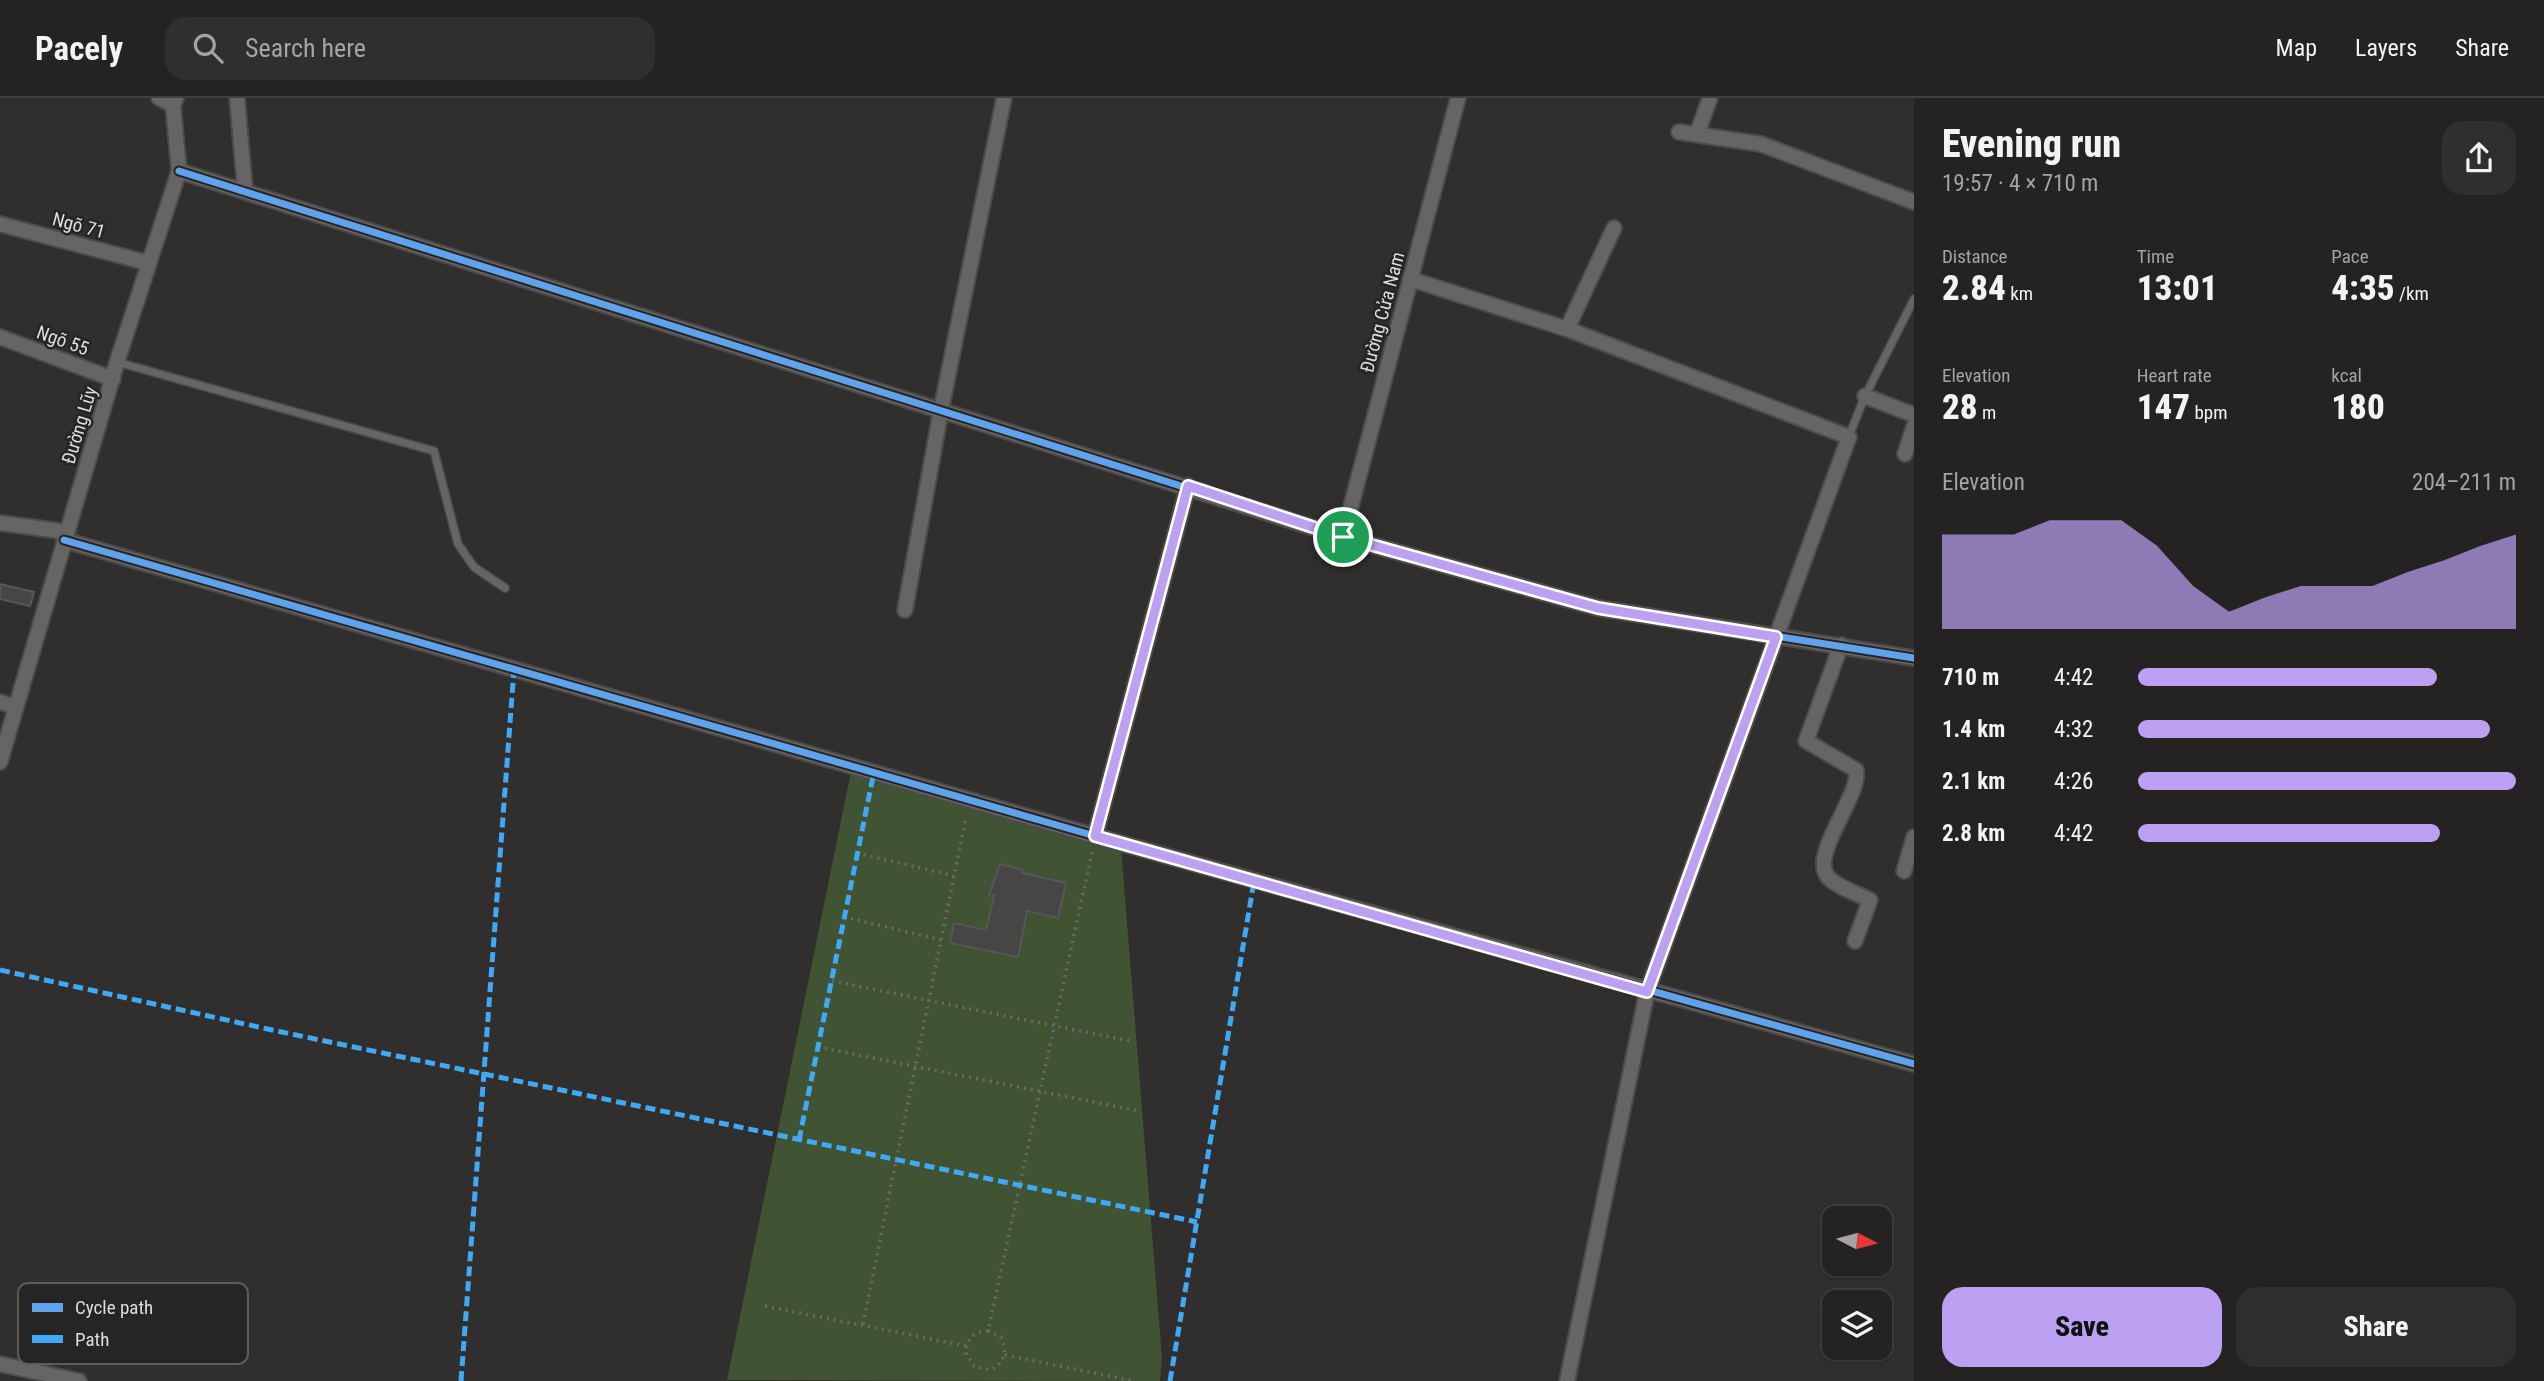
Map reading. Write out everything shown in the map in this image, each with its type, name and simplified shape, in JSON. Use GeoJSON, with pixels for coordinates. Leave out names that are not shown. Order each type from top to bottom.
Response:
{"type":"FeatureCollection","features":[{"type":"Feature","properties":{"kind":"street"},"geometry":{"type":"LineString","coordinates":[[159,98],[174,102]]}},
{"type":"Feature","properties":{"kind":"street"},"geometry":{"type":"LineString","coordinates":[[237,98],[245,189]]}},
{"type":"Feature","properties":{"kind":"street"},"geometry":{"type":"LineString","coordinates":[[905,610],[941,410],[1004,98]]}},
{"type":"Feature","properties":{"kind":"street","name":"Đường Cửa Nam"},"geometry":{"type":"LineString","coordinates":[[1343,537],[1458,98]]}},
{"type":"Feature","properties":{"kind":"street"},"geometry":{"type":"LineString","coordinates":[[1697,134],[1710,98]]}},
{"type":"Feature","properties":{"kind":"street","name":"Đường Lũy"},"geometry":{"type":"LineString","coordinates":[[0,762],[117,362],[179,171],[174,102]]}},
{"type":"Feature","properties":{"kind":"street"},"geometry":{"type":"LineString","coordinates":[[1679,132],[1761,144],[1914,202]]}},
{"type":"Feature","properties":{"kind":"street"},"geometry":{"type":"LineString","coordinates":[[179,171],[245,189],[1343,537],[1598,608],[1914,658]]}},
{"type":"Feature","properties":{"kind":"street","name":"Ngõ 71"},"geometry":{"type":"LineString","coordinates":[[0,224],[148,262]]}},
{"type":"Feature","properties":{"kind":"street"},"geometry":{"type":"LineString","coordinates":[[1567,330],[1614,228]]}},
{"type":"Feature","properties":{"kind":"street"},"geometry":{"type":"LineString","coordinates":[[1410,279],[1567,330],[1849,437],[1647,992],[1567,1381]]}},
{"type":"Feature","properties":{"kind":"street","name":"Ngõ 55"},"geometry":{"type":"LineString","coordinates":[[0,337],[113,379]]}},
{"type":"Feature","properties":{"kind":"street"},"geometry":{"type":"LineString","coordinates":[[1865,396],[1914,415]]}},
{"type":"Feature","properties":{"kind":"street"},"geometry":{"type":"LineString","coordinates":[[1905,454],[1914,426]]}},
{"type":"Feature","properties":{"kind":"street"},"geometry":{"type":"LineString","coordinates":[[1095,836],[1188,486]]}},
{"type":"Feature","properties":{"kind":"street"},"geometry":{"type":"LineString","coordinates":[[0,523],[66,536],[1095,836],[1647,992],[1914,1064]]}},
{"type":"Feature","properties":{"kind":"street"},"geometry":{"type":"LineString","coordinates":[[1840,645],[1806,741],[1856,769],[1857,777],[1851,795],[1832,829],[1824,867],[1831,880],[1870,900],[1855,941]]}},
{"type":"Feature","properties":{"kind":"street"},"geometry":{"type":"LineString","coordinates":[[0,702],[16,707]]}},
{"type":"Feature","properties":{"kind":"street"},"geometry":{"type":"LineString","coordinates":[[1904,871],[1914,836]]}},
{"type":"Feature","properties":{"kind":"street"},"geometry":{"type":"LineString","coordinates":[[0,1364],[79,1381]]}},
{"type":"Feature","properties":{"kind":"lane"},"geometry":{"type":"LineString","coordinates":[[1849,437],[1865,396],[1914,299]]}},
{"type":"Feature","properties":{"kind":"lane"},"geometry":{"type":"LineString","coordinates":[[117,362],[434,451],[458,544],[474,567],[505,588]]}},
{"type":"Feature","properties":{"kind":"path"},"geometry":{"type":"LineString","coordinates":[[863,1324],[966,817]]}},
{"type":"Feature","properties":{"kind":"path"},"geometry":{"type":"LineString","coordinates":[[988,1331],[1095,836]]}},
{"type":"Feature","properties":{"kind":"path"},"geometry":{"type":"LineString","coordinates":[[858,853],[954,876]]}},
{"type":"Feature","properties":{"kind":"path"},"geometry":{"type":"LineString","coordinates":[[844,917],[941,940]]}},
{"type":"Feature","properties":{"kind":"path"},"geometry":{"type":"LineString","coordinates":[[832,981],[1054,1028],[1130,1041]]}},
{"type":"Feature","properties":{"kind":"path"},"geometry":{"type":"LineString","coordinates":[[818,1047],[1139,1111]]}},
{"type":"Feature","properties":{"kind":"path"},"geometry":{"type":"LineString","coordinates":[[765,1306],[966,1346]]}},
{"type":"Feature","properties":{"kind":"path"},"geometry":{"type":"LineString","coordinates":[[988,1331],[1001,1337],[1005,1355],[997,1368],[983,1370],[974,1366],[969,1359],[966,1346],[975,1333],[988,1331]]}},
{"type":"Feature","properties":{"kind":"path"},"geometry":{"type":"LineString","coordinates":[[1005,1355],[1134,1381]]}},
{"type":"Feature","properties":{"kind":"green space"},"geometry":{"type":"Polygon","coordinates":[[[851,772],[1121,848],[1162,1358],[1160,1381],[727,1380],[851,772]]]}},
{"type":"Feature","properties":{"kind":"building"},"geometry":{"type":"Polygon","coordinates":[[[0,584],[34,592],[30,606],[0,599],[0,584]]]}},
{"type":"Feature","properties":{"kind":"building"},"geometry":{"type":"Polygon","coordinates":[[[1000,864],[1023,870],[1022,873],[1066,883],[1058,918],[1027,911],[1018,957],[950,943],[954,923],[986,930],[994,896],[989,895],[1000,864]]]}},
{"type":"Feature","properties":{"kind":"marked path"},"geometry":{"type":"LineString","coordinates":[[461,1381],[514,669]]}},
{"type":"Feature","properties":{"kind":"marked path"},"geometry":{"type":"LineString","coordinates":[[799,1140],[874,772]]}},
{"type":"Feature","properties":{"kind":"marked path"},"geometry":{"type":"LineString","coordinates":[[1170,1381],[1254,881]]}},
{"type":"Feature","properties":{"kind":"marked path"},"geometry":{"type":"LineString","coordinates":[[0,970],[272,1030],[1197,1222]]}},
{"type":"Feature","properties":{"kind":"cycle path"},"geometry":{"type":"LineString","coordinates":[[179,171],[1343,537],[1598,608],[1914,658]]}},
{"type":"Feature","properties":{"kind":"cycle path"},"geometry":{"type":"LineString","coordinates":[[64,540],[1095,836],[1914,1064]]}},
{"type":"Feature","properties":{"kind":"route"},"geometry":{"type":"LineString","coordinates":[[1188,486],[1343,537],[1598,608],[1776,637],[1647,992],[1095,836],[1188,486]]}}]}
